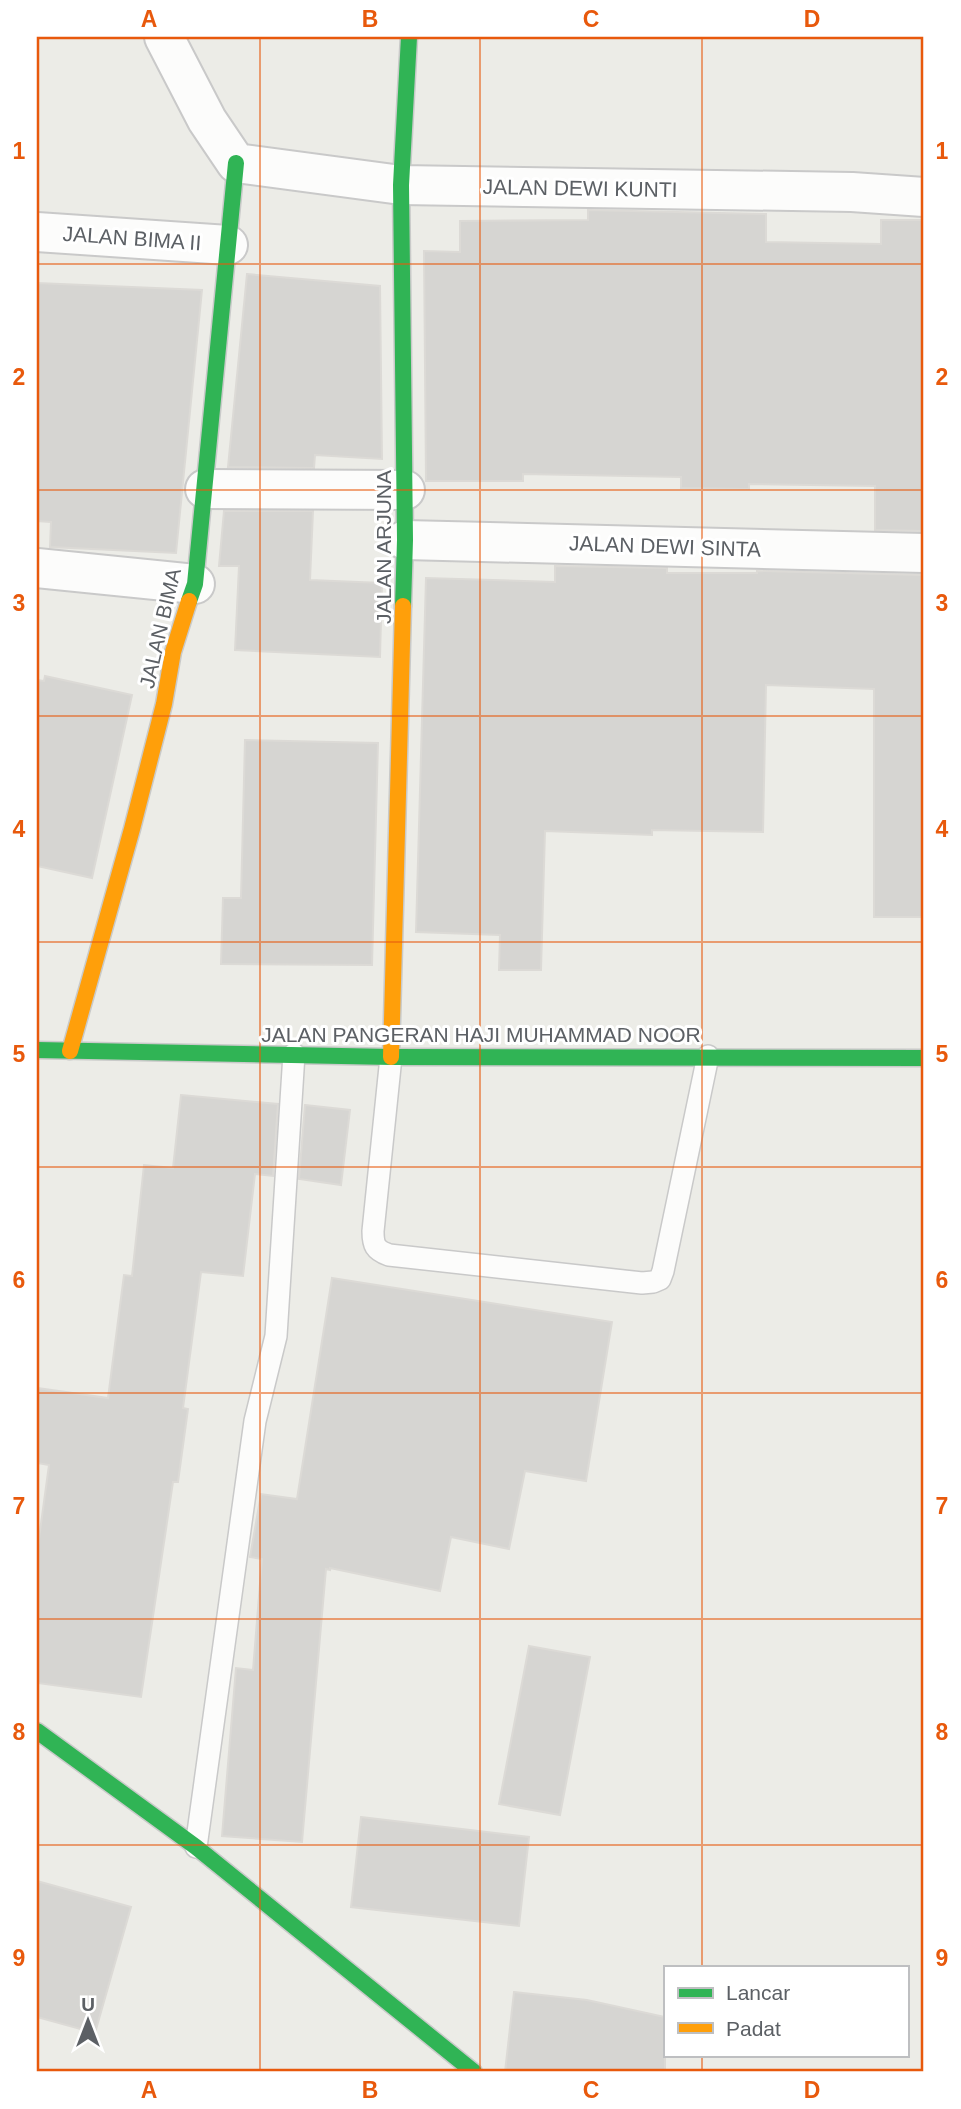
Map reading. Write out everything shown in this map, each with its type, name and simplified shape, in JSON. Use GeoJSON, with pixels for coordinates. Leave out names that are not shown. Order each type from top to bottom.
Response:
{"type":"FeatureCollection","features":[{"type":"Feature","properties":{"kind":"street"},"geometry":{"type":"LineString","coordinates":[[164,37],[207,120],[236,163]]}},
{"type":"Feature","properties":{"kind":"street","name":"JALAN ARJUNA"},"geometry":{"type":"LineString","coordinates":[[391,1057],[405,540],[401,185],[409,37]]}},
{"type":"Feature","properties":{"kind":"street","name":"JALAN DEWI KUNTI"},"geometry":{"type":"LineString","coordinates":[[236,163],[401,185],[852,192],[924,197]]}},
{"type":"Feature","properties":{"kind":"street","name":"JALAN BIMA"},"geometry":{"type":"LineString","coordinates":[[70,1051],[135,817],[164,704],[173,652],[195,584],[236,163]]}},
{"type":"Feature","properties":{"kind":"street","name":"JALAN BIMA II"},"geometry":{"type":"LineString","coordinates":[[37,232],[228,245]]}},
{"type":"Feature","properties":{"kind":"street"},"geometry":{"type":"LineString","coordinates":[[205,489],[405,490]]}},
{"type":"Feature","properties":{"kind":"street","name":"JALAN DEWI SINTA"},"geometry":{"type":"LineString","coordinates":[[405,540],[924,553]]}},
{"type":"Feature","properties":{"kind":"street"},"geometry":{"type":"LineString","coordinates":[[37,568],[195,584]]}},
{"type":"Feature","properties":{"kind":"street","name":"JALAN PANGERAN HAJI MUHAMMAD NOOR"},"geometry":{"type":"LineString","coordinates":[[37,1050],[391,1057],[924,1058]]}},
{"type":"Feature","properties":{"kind":"street"},"geometry":{"type":"LineString","coordinates":[[37,1731],[196,1847],[474,2072]]}},
{"type":"Feature","properties":{"kind":"lane"},"geometry":{"type":"LineString","coordinates":[[196,1847],[256,1421],[276,1336],[294,1054]]}},
{"type":"Feature","properties":{"kind":"lane"},"geometry":{"type":"LineString","coordinates":[[391,1057],[373,1231],[373,1242],[378,1251],[389,1255],[642,1283],[660,1279],[663,1270],[708,1056]]}},
{"type":"Feature","properties":{"kind":"building"},"geometry":{"type":"Polygon","coordinates":[[[588,210],[766,214],[766,242],[881,244],[881,220],[924,220],[924,531],[875,530],[875,486],[749,484],[749,489],[681,488],[681,477],[523,474],[523,481],[426,481],[424,251],[460,252],[460,221],[588,220],[588,210]]]}},
{"type":"Feature","properties":{"kind":"building"},"geometry":{"type":"Polygon","coordinates":[[[247,274],[380,286],[382,459],[315,455],[314,468],[228,467],[247,274]]]}},
{"type":"Feature","properties":{"kind":"building"},"geometry":{"type":"Polygon","coordinates":[[[37,283],[202,290],[176,553],[50,547],[51,522],[37,521],[37,283]]]}},
{"type":"Feature","properties":{"kind":"building"},"geometry":{"type":"Polygon","coordinates":[[[224,511],[313,511],[310,580],[382,583],[380,657],[235,650],[239,566],[219,566],[224,511]]]}},
{"type":"Feature","properties":{"kind":"building"},"geometry":{"type":"Polygon","coordinates":[[[555,566],[667,568],[667,573],[757,571],[924,575],[924,917],[874,917],[874,689],[766,685],[763,832],[652,830],[652,835],[545,831],[541,970],[499,970],[500,935],[416,932],[426,578],[555,582],[555,566]]]}},
{"type":"Feature","properties":{"kind":"building"},"geometry":{"type":"Polygon","coordinates":[[[45,676],[132,695],[92,878],[37,866],[37,680],[44,681],[45,676]]]}},
{"type":"Feature","properties":{"kind":"building"},"geometry":{"type":"Polygon","coordinates":[[[245,740],[378,743],[372,965],[221,964],[223,898],[241,898],[245,740]]]}},
{"type":"Feature","properties":{"kind":"building"},"geometry":{"type":"Polygon","coordinates":[[[181,1095],[278,1104],[273,1176],[255,1174],[243,1276],[201,1272],[183,1408],[188,1409],[178,1482],[173,1482],[141,1697],[37,1683],[37,1553],[49,1465],[37,1463],[37,1388],[108,1398],[124,1275],[132,1276],[144,1165],[173,1168],[181,1095]]]}},
{"type":"Feature","properties":{"kind":"building"},"geometry":{"type":"Polygon","coordinates":[[[305,1105],[350,1110],[341,1185],[299,1179],[305,1105]]]}},
{"type":"Feature","properties":{"kind":"building"},"geometry":{"type":"Polygon","coordinates":[[[332,1278],[612,1322],[586,1481],[525,1471],[509,1549],[451,1537],[440,1591],[326,1569],[302,1842],[222,1836],[236,1668],[253,1670],[262,1559],[250,1557],[261,1494],[297,1499],[332,1278]]]}},
{"type":"Feature","properties":{"kind":"building"},"geometry":{"type":"Polygon","coordinates":[[[529,1646],[590,1657],[560,1815],[499,1804],[529,1646]]]}},
{"type":"Feature","properties":{"kind":"building"},"geometry":{"type":"Polygon","coordinates":[[[361,1817],[529,1837],[519,1926],[351,1907],[361,1817]]]}},
{"type":"Feature","properties":{"kind":"building"},"geometry":{"type":"Polygon","coordinates":[[[37,1881],[131,1907],[95,2033],[37,2017],[37,1881]]]}},
{"type":"Feature","properties":{"kind":"building"},"geometry":{"type":"Polygon","coordinates":[[[514,1992],[587,2000],[664,2017],[665,2072],[505,2072],[514,1992]]]}},
{"type":"Feature","properties":{"kind":"traffic: fast"},"geometry":{"type":"LineString","coordinates":[[403,606],[405,540],[401,185],[409,37]]}},
{"type":"Feature","properties":{"kind":"traffic: fast"},"geometry":{"type":"LineString","coordinates":[[189,601],[195,584],[236,163]]}},
{"type":"Feature","properties":{"kind":"traffic: fast"},"geometry":{"type":"LineString","coordinates":[[37,1050],[391,1057],[924,1058]]}},
{"type":"Feature","properties":{"kind":"traffic: fast"},"geometry":{"type":"LineString","coordinates":[[37,1731],[196,1847],[474,2072]]}},
{"type":"Feature","properties":{"kind":"traffic: slow"},"geometry":{"type":"LineString","coordinates":[[70,1051],[132,829],[164,704],[173,652],[189,601]]}},
{"type":"Feature","properties":{"kind":"traffic: slow"},"geometry":{"type":"LineString","coordinates":[[391,1057],[403,606]]}}]}
